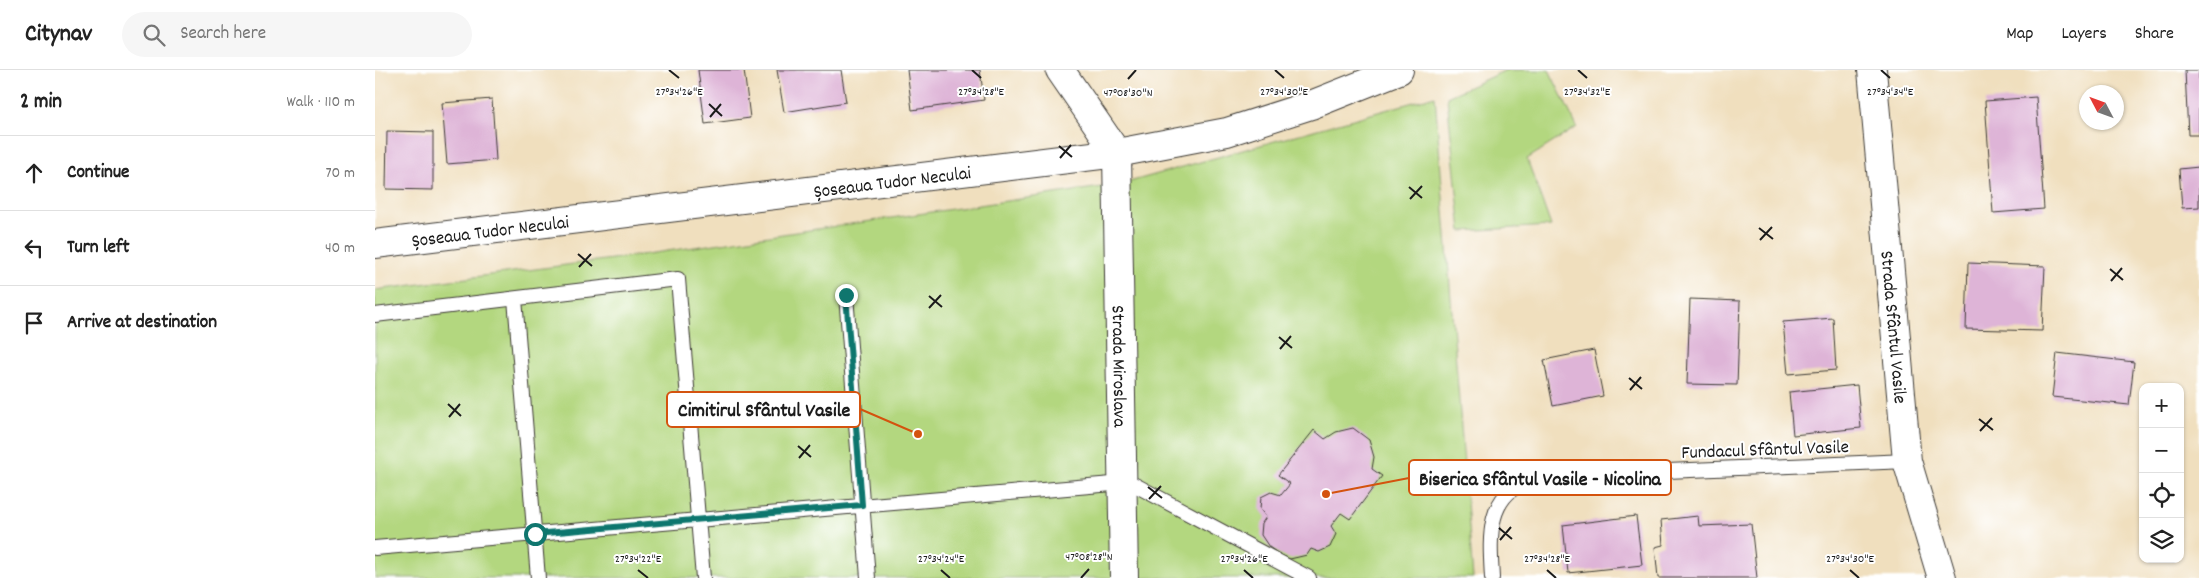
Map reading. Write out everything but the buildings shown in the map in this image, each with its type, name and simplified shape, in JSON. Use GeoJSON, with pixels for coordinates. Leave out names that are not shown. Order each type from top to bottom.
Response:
{"type":"FeatureCollection","features":[{"type":"Feature","properties":{"kind":"street"},"geometry":{"type":"LineString","coordinates":[[1060,70],[1117,153]]}},
{"type":"Feature","properties":{"kind":"street","name":"Șoseaua Tudor Neculai"},"geometry":{"type":"LineString","coordinates":[[375,244],[1117,153],[1227,132],[1311,105],[1399,70]]}},
{"type":"Feature","properties":{"kind":"street","name":"Strada Sfântul Vasile"},"geometry":{"type":"LineString","coordinates":[[1872,70],[1907,461],[1942,578]]}},
{"type":"Feature","properties":{"kind":"street","name":"Strada Miroslava"},"geometry":{"type":"LineString","coordinates":[[1117,153],[1124,482],[1124,578]]}},
{"type":"Feature","properties":{"kind":"lane"},"geometry":{"type":"LineString","coordinates":[[375,316],[677,279],[703,578]]}},
{"type":"Feature","properties":{"kind":"lane"},"geometry":{"type":"LineString","coordinates":[[846,295],[868,578]]}},
{"type":"Feature","properties":{"kind":"lane"},"geometry":{"type":"LineString","coordinates":[[515,299],[538,578]]}},
{"type":"Feature","properties":{"kind":"lane","name":"Fundacul Sfântul Vasile"},"geometry":{"type":"LineString","coordinates":[[1492,578],[1490,543],[1493,518],[1501,501],[1511,490],[1529,481],[1572,475],[1907,461]]}},
{"type":"Feature","properties":{"kind":"lane"},"geometry":{"type":"LineString","coordinates":[[375,548],[1124,482],[1135,485],[1309,578]]}},
{"type":"Feature","properties":{"kind":"green space"},"geometry":{"type":"Polygon","coordinates":[[[1506,70],[1549,70],[1577,127],[1527,159],[1551,226],[1461,231],[1447,97],[1506,70]]]}},
{"type":"Feature","properties":{"kind":"green space"},"geometry":{"type":"Polygon","coordinates":[[[1435,96],[1473,578],[375,578],[375,290],[620,258],[1122,184],[1435,96]]]}},
{"type":"Feature","properties":{"kind":"place","name":"Cimitirul Sfântul Vasile"},"geometry":{"type":"Point","coordinates":[918,434]}},
{"type":"Feature","properties":{"kind":"place","name":"Biserica Sfântul Vasile - Nicolina"},"geometry":{"type":"Point","coordinates":[1326,494]}},
{"type":"Feature","properties":{"kind":"route"},"geometry":{"type":"LineString","coordinates":[[535,534],[862,505],[846,295]]}}]}
